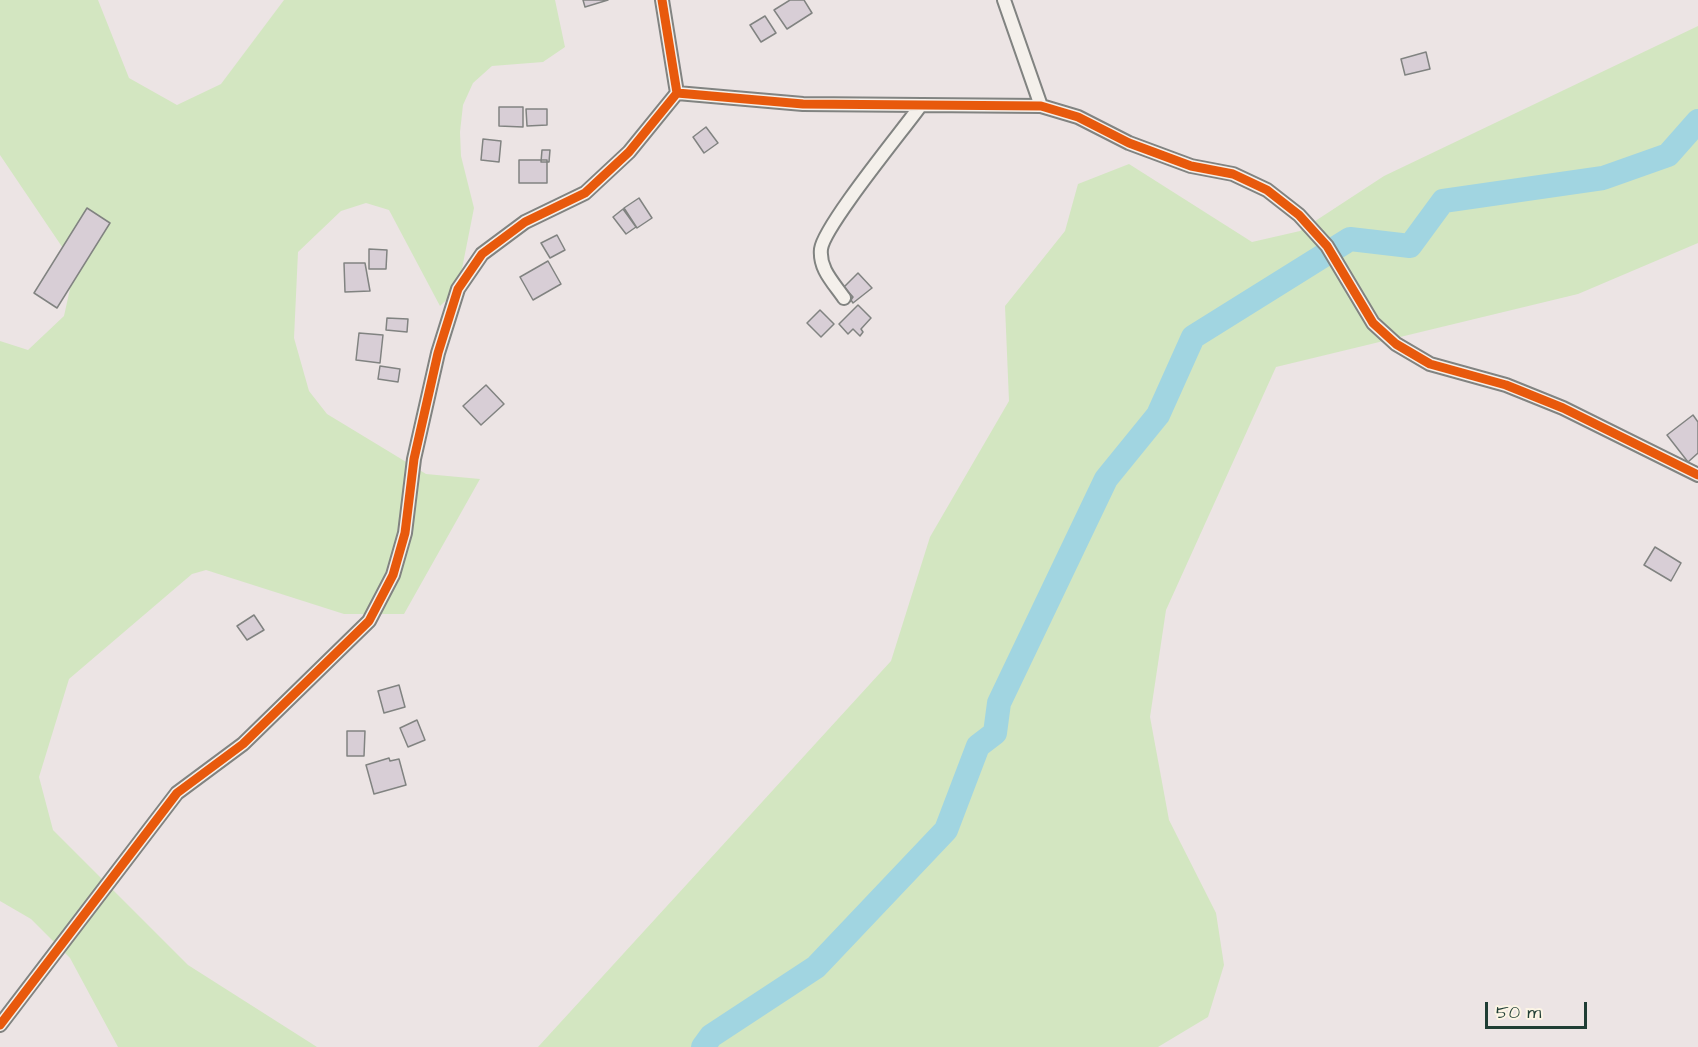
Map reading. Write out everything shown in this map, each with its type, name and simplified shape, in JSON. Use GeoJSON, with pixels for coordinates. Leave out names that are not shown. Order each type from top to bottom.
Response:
{"type":"FeatureCollection","features":[{"type":"Feature","properties":{"kind":"street"},"geometry":{"type":"LineString","coordinates":[[0,1025],[177,793],[243,744],[369,621],[393,575],[405,533],[414,459],[438,353],[458,289],[482,254],[525,222],[585,193],[629,153],[676,93],[662,0]]}},
{"type":"Feature","properties":{"kind":"street"},"geometry":{"type":"LineString","coordinates":[[1004,0],[1041,106]]}},
{"type":"Feature","properties":{"kind":"street"},"geometry":{"type":"LineString","coordinates":[[676,93],[802,104],[977,103],[1041,106],[1078,117],[1129,143],[1191,166],[1233,174],[1267,190],[1299,215],[1327,246],[1373,323],[1396,344],[1430,364],[1506,385],[1563,408],[1698,475]]}},
{"type":"Feature","properties":{"kind":"street"},"geometry":{"type":"LineString","coordinates":[[844,297],[823,268],[821,248],[834,221],[921,105]]}},
{"type":"Feature","properties":{"kind":"green space"},"geometry":{"type":"Polygon","coordinates":[[[0,0],[98,0],[129,78],[177,105],[221,84],[284,0],[555,0],[565,47],[543,62],[492,66],[473,83],[463,105],[460,132],[461,156],[474,208],[458,289],[440,306],[389,210],[366,203],[341,211],[298,252],[294,338],[309,391],[327,414],[426,474],[480,479],[404,614],[344,614],[206,570],[192,574],[69,679],[39,777],[53,830],[188,965],[317,1047],[118,1047],[70,958],[31,919],[0,901],[0,341],[28,350],[64,316],[75,266],[0,155],[0,0]]]}},
{"type":"Feature","properties":{"kind":"green space"},"geometry":{"type":"Polygon","coordinates":[[[1698,26],[1698,243],[1578,294],[1276,367],[1166,610],[1150,717],[1169,820],[1216,913],[1224,965],[1208,1017],[1158,1047],[538,1047],[891,661],[930,537],[1009,401],[1005,306],[1065,231],[1078,184],[1129,164],[1252,242],[1300,231],[1384,176],[1698,26]]]}},
{"type":"Feature","properties":{"kind":"building"},"geometry":{"type":"Polygon","coordinates":[[[583,0],[608,0],[585,7],[583,0]]]}},
{"type":"Feature","properties":{"kind":"building"},"geometry":{"type":"Polygon","coordinates":[[[790,0],[804,0],[812,13],[787,29],[774,10],[790,0]]]}},
{"type":"Feature","properties":{"kind":"building"},"geometry":{"type":"Polygon","coordinates":[[[765,16],[776,33],[761,42],[750,25],[765,16]]]}},
{"type":"Feature","properties":{"kind":"building"},"geometry":{"type":"Polygon","coordinates":[[[1426,52],[1430,69],[1405,75],[1401,59],[1426,52]]]}},
{"type":"Feature","properties":{"kind":"building"},"geometry":{"type":"Polygon","coordinates":[[[499,107],[523,107],[523,127],[499,126],[499,107]]]}},
{"type":"Feature","properties":{"kind":"building"},"geometry":{"type":"Polygon","coordinates":[[[526,109],[547,109],[547,125],[527,126],[526,109]]]}},
{"type":"Feature","properties":{"kind":"building"},"geometry":{"type":"Polygon","coordinates":[[[706,127],[718,143],[704,153],[693,137],[706,127]]]}},
{"type":"Feature","properties":{"kind":"building"},"geometry":{"type":"Polygon","coordinates":[[[483,139],[501,141],[499,162],[481,160],[483,139]]]}},
{"type":"Feature","properties":{"kind":"building"},"geometry":{"type":"Polygon","coordinates":[[[542,150],[550,150],[549,162],[541,162],[542,150]]]}},
{"type":"Feature","properties":{"kind":"building"},"geometry":{"type":"Polygon","coordinates":[[[519,160],[547,160],[547,183],[519,183],[519,160]]]}},
{"type":"Feature","properties":{"kind":"building"},"geometry":{"type":"Polygon","coordinates":[[[639,198],[652,218],[637,228],[624,208],[639,198]]]}},
{"type":"Feature","properties":{"kind":"building"},"geometry":{"type":"Polygon","coordinates":[[[87,208],[110,223],[57,308],[34,293],[87,208]]]}},
{"type":"Feature","properties":{"kind":"building"},"geometry":{"type":"Polygon","coordinates":[[[623,209],[636,227],[626,234],[613,217],[623,209]]]}},
{"type":"Feature","properties":{"kind":"building"},"geometry":{"type":"Polygon","coordinates":[[[557,235],[565,250],[550,258],[541,243],[557,235]]]}},
{"type":"Feature","properties":{"kind":"building"},"geometry":{"type":"Polygon","coordinates":[[[369,249],[387,250],[386,269],[369,269],[369,249]]]}},
{"type":"Feature","properties":{"kind":"building"},"geometry":{"type":"Polygon","coordinates":[[[548,261],[561,284],[533,300],[520,277],[548,261]]]}},
{"type":"Feature","properties":{"kind":"building"},"geometry":{"type":"Polygon","coordinates":[[[344,263],[365,263],[370,291],[345,292],[344,263]]]}},
{"type":"Feature","properties":{"kind":"building"},"geometry":{"type":"Polygon","coordinates":[[[858,273],[872,288],[853,303],[851,300],[853,297],[844,287],[858,273]]]}},
{"type":"Feature","properties":{"kind":"building"},"geometry":{"type":"Polygon","coordinates":[[[858,305],[871,318],[861,329],[863,332],[860,336],[853,329],[848,334],[839,324],[858,305]]]}},
{"type":"Feature","properties":{"kind":"building"},"geometry":{"type":"Polygon","coordinates":[[[820,310],[834,324],[821,337],[807,323],[820,310]]]}},
{"type":"Feature","properties":{"kind":"building"},"geometry":{"type":"Polygon","coordinates":[[[387,318],[408,319],[407,332],[386,330],[387,318]]]}},
{"type":"Feature","properties":{"kind":"building"},"geometry":{"type":"Polygon","coordinates":[[[359,333],[383,335],[380,363],[356,360],[359,333]]]}},
{"type":"Feature","properties":{"kind":"building"},"geometry":{"type":"Polygon","coordinates":[[[380,366],[400,369],[398,382],[378,379],[380,366]]]}},
{"type":"Feature","properties":{"kind":"building"},"geometry":{"type":"Polygon","coordinates":[[[486,385],[504,404],[481,425],[463,406],[486,385]]]}},
{"type":"Feature","properties":{"kind":"building"},"geometry":{"type":"Polygon","coordinates":[[[1693,415],[1698,422],[1698,453],[1688,462],[1667,435],[1693,415]]]}},
{"type":"Feature","properties":{"kind":"building"},"geometry":{"type":"Polygon","coordinates":[[[1655,547],[1681,563],[1671,581],[1644,565],[1655,547]]]}},
{"type":"Feature","properties":{"kind":"building"},"geometry":{"type":"Polygon","coordinates":[[[254,615],[264,630],[247,640],[237,626],[254,615]]]}},
{"type":"Feature","properties":{"kind":"building"},"geometry":{"type":"Polygon","coordinates":[[[399,685],[405,707],[384,713],[378,691],[399,685]]]}},
{"type":"Feature","properties":{"kind":"building"},"geometry":{"type":"Polygon","coordinates":[[[417,720],[425,740],[408,747],[400,728],[417,720]]]}},
{"type":"Feature","properties":{"kind":"building"},"geometry":{"type":"Polygon","coordinates":[[[347,731],[365,731],[364,756],[347,756],[347,731]]]}},
{"type":"Feature","properties":{"kind":"building"},"geometry":{"type":"Polygon","coordinates":[[[389,758],[390,761],[399,759],[406,785],[374,794],[366,765],[389,758]]]}},
{"type":"Feature","properties":{"kind":"waterway"},"geometry":{"type":"LineString","coordinates":[[703,1047],[711,1036],[816,967],[946,830],[978,746],[995,733],[999,703],[1106,479],[1158,415],[1193,337],[1350,239],[1410,246],[1443,201],[1603,178],[1668,155],[1698,121]]}},
{"type":"Feature","properties":{"kind":"cycle path"},"geometry":{"type":"LineString","coordinates":[[662,0],[677,93],[803,104],[1041,106],[1078,117],[1129,143],[1191,166],[1233,174],[1267,190],[1299,215],[1327,246],[1373,323],[1396,344],[1430,364],[1506,385],[1563,408],[1698,475]]}},
{"type":"Feature","properties":{"kind":"cycle path"},"geometry":{"type":"LineString","coordinates":[[0,1025],[177,793],[243,744],[369,621],[393,575],[405,533],[414,459],[438,353],[458,289],[482,254],[525,222],[585,193],[629,152],[677,93]]}}]}
